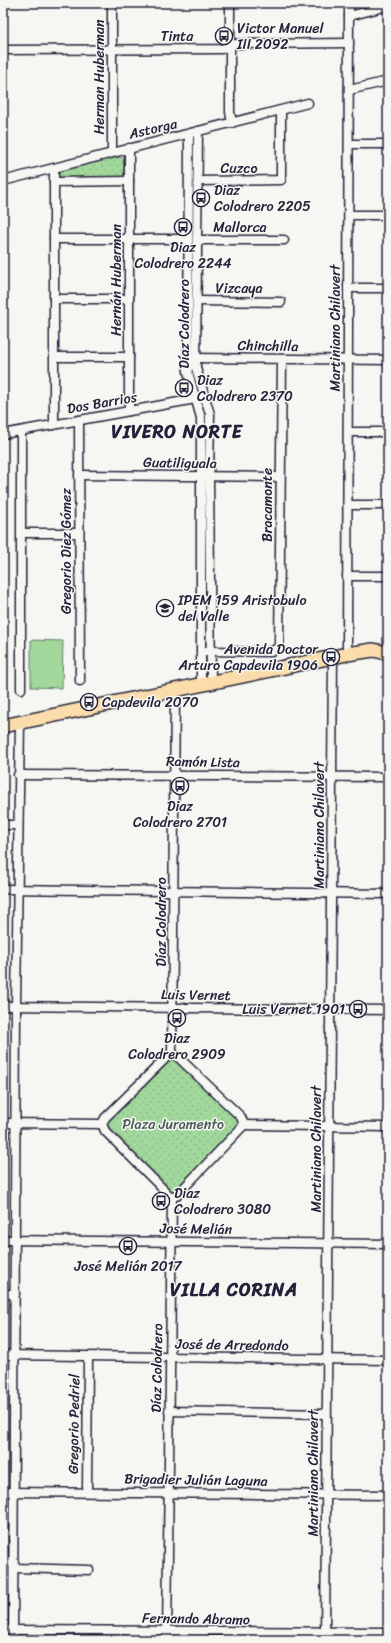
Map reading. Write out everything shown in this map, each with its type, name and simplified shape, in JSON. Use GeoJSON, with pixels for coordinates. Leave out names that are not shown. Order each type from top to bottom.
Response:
{"type":"FeatureCollection","features":[{"type":"Feature","properties":{"kind":"main road"},"geometry":{"type":"LineString","coordinates":[[3,726],[347,654],[373,650],[388,653]]}},
{"type":"Feature","properties":{"kind":"street","name":"Herman Huberman"},"geometry":{"type":"LineString","coordinates":[[112,3],[112,152]]}},
{"type":"Feature","properties":{"kind":"street"},"geometry":{"type":"LineString","coordinates":[[230,3],[230,112],[232,123]]}},
{"type":"Feature","properties":{"kind":"street","name":"Martiniano Chilavert"},"geometry":{"type":"LineString","coordinates":[[347,654],[349,3]]}},
{"type":"Feature","properties":{"kind":"street"},"geometry":{"type":"LineString","coordinates":[[350,16],[388,6]]}},
{"type":"Feature","properties":{"kind":"street","name":"Tinta"},"geometry":{"type":"LineString","coordinates":[[3,50],[221,49],[236,44],[349,42]]}},
{"type":"Feature","properties":{"kind":"street"},"geometry":{"type":"LineString","coordinates":[[349,90],[388,81]]}},
{"type":"Feature","properties":{"kind":"street","name":"Astorga"},"geometry":{"type":"LineString","coordinates":[[3,181],[308,103]]}},
{"type":"Feature","properties":{"kind":"street","name":"Cuzco"},"geometry":{"type":"LineString","coordinates":[[198,181],[281,180],[281,111]]}},
{"type":"Feature","properties":{"kind":"street","name":"Díaz Colodrero"},"geometry":{"type":"LineString","coordinates":[[198,131],[197,373],[210,414],[206,683]]}},
{"type":"Feature","properties":{"kind":"street","name":"Díaz Colodrero"},"geometry":{"type":"LineString","coordinates":[[189,134],[188,358],[189,377],[201,418],[200,476],[206,651]]}},
{"type":"Feature","properties":{"kind":"street"},"geometry":{"type":"LineString","coordinates":[[349,144],[388,144]]}},
{"type":"Feature","properties":{"kind":"street","name":"Hernán Huberman"},"geometry":{"type":"LineString","coordinates":[[129,148],[129,411]]}},
{"type":"Feature","properties":{"kind":"street"},"geometry":{"type":"LineString","coordinates":[[54,168],[54,424]]}},
{"type":"Feature","properties":{"kind":"street"},"geometry":{"type":"LineString","coordinates":[[54,182],[129,181]]}},
{"type":"Feature","properties":{"kind":"street"},"geometry":{"type":"LineString","coordinates":[[349,215],[388,215]]}},
{"type":"Feature","properties":{"kind":"street"},"geometry":{"type":"LineString","coordinates":[[54,240],[188,239]]}},
{"type":"Feature","properties":{"kind":"street","name":"Mallorca"},"geometry":{"type":"LineString","coordinates":[[197,240],[284,240]]}},
{"type":"Feature","properties":{"kind":"street"},"geometry":{"type":"LineString","coordinates":[[348,288],[388,288]]}},
{"type":"Feature","properties":{"kind":"street"},"geometry":{"type":"LineString","coordinates":[[54,299],[129,299]]}},
{"type":"Feature","properties":{"kind":"street","name":"Vizcaya"},"geometry":{"type":"LineString","coordinates":[[197,301],[282,302]]}},
{"type":"Feature","properties":{"kind":"street"},"geometry":{"type":"LineString","coordinates":[[54,357],[129,357]]}},
{"type":"Feature","properties":{"kind":"street","name":"Chinchilla"},"geometry":{"type":"LineString","coordinates":[[188,358],[388,360]]}},
{"type":"Feature","properties":{"kind":"street","name":"Bracamonte"},"geometry":{"type":"LineString","coordinates":[[206,651],[271,652],[277,650],[279,644],[282,359]]}},
{"type":"Feature","properties":{"kind":"street","name":"Dos Barrios"},"geometry":{"type":"LineString","coordinates":[[3,434],[206,398]]}},
{"type":"Feature","properties":{"kind":"street","name":"Gregorio Diez Gómez"},"geometry":{"type":"LineString","coordinates":[[79,420],[80,681]]}},
{"type":"Feature","properties":{"kind":"street"},"geometry":{"type":"LineString","coordinates":[[20,689],[22,533],[21,431]]}},
{"type":"Feature","properties":{"kind":"street"},"geometry":{"type":"LineString","coordinates":[[348,432],[388,432]]}},
{"type":"Feature","properties":{"kind":"street","name":"Guatiliguala"},"geometry":{"type":"LineString","coordinates":[[79,475],[280,477]]}},
{"type":"Feature","properties":{"kind":"street"},"geometry":{"type":"LineString","coordinates":[[348,505],[388,505]]}},
{"type":"Feature","properties":{"kind":"street"},"geometry":{"type":"LineString","coordinates":[[22,533],[79,533]]}},
{"type":"Feature","properties":{"kind":"street"},"geometry":{"type":"LineString","coordinates":[[347,576],[388,576]]}},
{"type":"Feature","properties":{"kind":"street","name":"Martiniano Chilavert"},"geometry":{"type":"LineString","coordinates":[[325,1637],[333,657]]}},
{"type":"Feature","properties":{"kind":"street","name":"Díaz Colodrero"},"geometry":{"type":"LineString","coordinates":[[172,1054],[175,690]]}},
{"type":"Feature","properties":{"kind":"street"},"geometry":{"type":"LineString","coordinates":[[13,1640],[16,1006],[18,775],[20,722]]}},
{"type":"Feature","properties":{"kind":"street","name":"Ramón Lista"},"geometry":{"type":"LineString","coordinates":[[18,775],[388,777]]}},
{"type":"Feature","properties":{"kind":"street"},"geometry":{"type":"LineString","coordinates":[[3,825],[18,825]]}},
{"type":"Feature","properties":{"kind":"street"},"geometry":{"type":"LineString","coordinates":[[3,889],[388,894]]}},
{"type":"Feature","properties":{"kind":"street","name":"Luis Vernet"},"geometry":{"type":"LineString","coordinates":[[3,1006],[388,1010]]}},
{"type":"Feature","properties":{"kind":"street"},"geometry":{"type":"LineString","coordinates":[[244,1125],[241,1117],[176,1056],[172,1054],[168,1056],[105,1118],[102,1124],[105,1131],[172,1198],[244,1125],[329,1128],[388,1127]]}},
{"type":"Feature","properties":{"kind":"street"},"geometry":{"type":"LineString","coordinates":[[3,1123],[102,1124]]}},
{"type":"Feature","properties":{"kind":"street","name":"Díaz Colodrero"},"geometry":{"type":"LineString","coordinates":[[167,1636],[172,1198]]}},
{"type":"Feature","properties":{"kind":"street","name":"José Melián"},"geometry":{"type":"LineString","coordinates":[[3,1240],[388,1244]]}},
{"type":"Feature","properties":{"kind":"street"},"geometry":{"type":"LineString","coordinates":[[3,1294],[15,1294]]}},
{"type":"Feature","properties":{"kind":"street","name":"José de Arredondo"},"geometry":{"type":"LineString","coordinates":[[3,1355],[388,1360]]}},
{"type":"Feature","properties":{"kind":"street","name":"Gregorio Pedriel"},"geometry":{"type":"LineString","coordinates":[[87,1491],[88,1357]]}},
{"type":"Feature","properties":{"kind":"street"},"geometry":{"type":"LineString","coordinates":[[169,1411],[326,1414]]}},
{"type":"Feature","properties":{"kind":"street","name":"Brigadier Julián Laguna"},"geometry":{"type":"LineString","coordinates":[[3,1492],[87,1491],[388,1495]]}},
{"type":"Feature","properties":{"kind":"street"},"geometry":{"type":"LineString","coordinates":[[3,1562],[14,1565],[89,1570]]}},
{"type":"Feature","properties":{"kind":"street","name":"Fernando Abramo"},"geometry":{"type":"LineString","coordinates":[[3,1630],[90,1631],[167,1636],[325,1637],[387,1635]]}},
{"type":"Feature","properties":{"kind":"street"},"geometry":{"type":"LineString","coordinates":[[90,1631],[90,1640]]}},
{"type":"Feature","properties":{"kind":"green space"},"geometry":{"type":"Polygon","coordinates":[[[120,157],[124,160],[124,176],[122,178],[59,179],[58,177],[59,171],[120,157]]]}},
{"type":"Feature","properties":{"kind":"green space"},"geometry":{"type":"Polygon","coordinates":[[[31,640],[63,641],[62,688],[31,687],[31,640]]]}},
{"type":"Feature","properties":{"kind":"green space","name":"Plaza Juramento"},"geometry":{"type":"Polygon","coordinates":[[[168,1056],[177,1056],[244,1125],[172,1198],[102,1124],[168,1056]]]}},
{"type":"Feature","properties":{"kind":"place","name":"Victor Manuel III 2092"},"geometry":{"type":"Point","coordinates":[224,36]}},
{"type":"Feature","properties":{"kind":"place","name":"Diaz Colodrero 2205"},"geometry":{"type":"Point","coordinates":[201,198]}},
{"type":"Feature","properties":{"kind":"place","name":"Diaz Colodrero 2244"},"geometry":{"type":"Point","coordinates":[183,227]}},
{"type":"Feature","properties":{"kind":"place","name":"Diaz Colodrero 2370"},"geometry":{"type":"Point","coordinates":[184,388]}},
{"type":"Feature","properties":{"kind":"place","name":"IPEM 159 Aristobulo del Valle"},"geometry":{"type":"Point","coordinates":[165,608]}},
{"type":"Feature","properties":{"kind":"place","name":"Avenida Doctor Arturo Capdevila 1906"},"geometry":{"type":"Point","coordinates":[331,657]}},
{"type":"Feature","properties":{"kind":"place","name":"Capdevila 2070"},"geometry":{"type":"Point","coordinates":[89,702]}},
{"type":"Feature","properties":{"kind":"place","name":"Diaz Colodrero 2701"},"geometry":{"type":"Point","coordinates":[180,786]}},
{"type":"Feature","properties":{"kind":"place","name":"Luis Vernet 1901"},"geometry":{"type":"Point","coordinates":[358,1009]}},
{"type":"Feature","properties":{"kind":"place","name":"Diaz Colodrero 2909"},"geometry":{"type":"Point","coordinates":[177,1018]}},
{"type":"Feature","properties":{"kind":"place","name":"Diaz Colodrero 3080"},"geometry":{"type":"Point","coordinates":[161,1201]}},
{"type":"Feature","properties":{"kind":"place","name":"José Melián 2017"},"geometry":{"type":"Point","coordinates":[128,1246]}},
{"type":"Feature","properties":{"kind":"district","name":"VIVERO NORTE"},"geometry":{"type":"Point","coordinates":[177,432]}},
{"type":"Feature","properties":{"kind":"district","name":"VILLA CORINA"},"geometry":{"type":"Point","coordinates":[234,1290]}}]}
